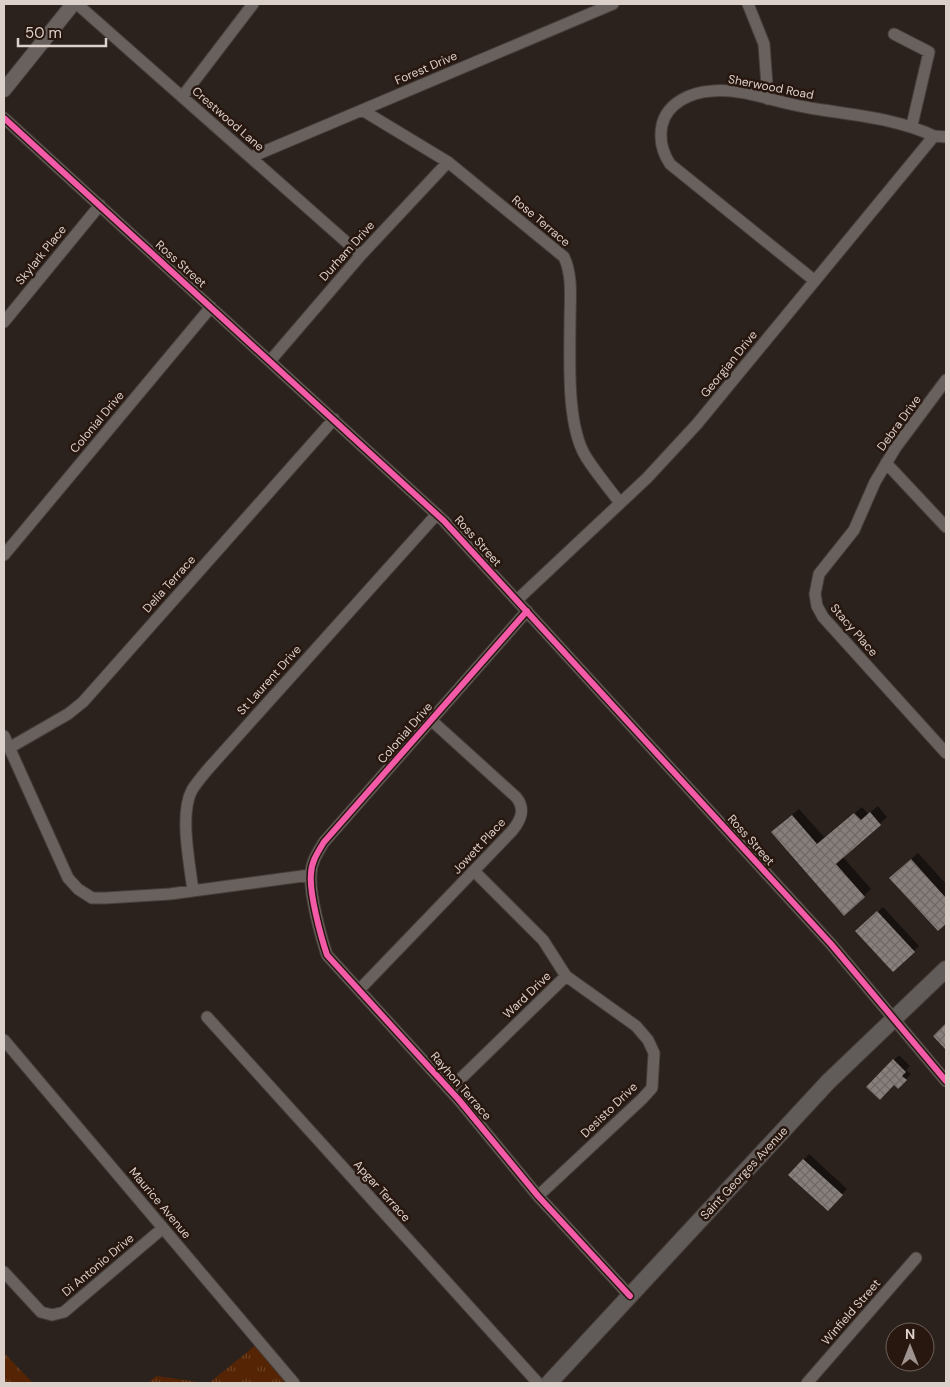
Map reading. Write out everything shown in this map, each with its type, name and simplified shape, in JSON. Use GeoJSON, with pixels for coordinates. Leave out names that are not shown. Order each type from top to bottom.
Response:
{"type":"FeatureCollection","features":[{"type":"Feature","properties":{"kind":"main road","name":"Saint Georges Avenue"},"geometry":{"type":"LineString","coordinates":[[549,1383],[828,1082],[946,969]]}},
{"type":"Feature","properties":{"kind":"street"},"geometry":{"type":"LineString","coordinates":[[4,90],[73,4]]}},
{"type":"Feature","properties":{"kind":"street","name":"Crestwood Lane"},"geometry":{"type":"LineString","coordinates":[[77,4],[361,255]]}},
{"type":"Feature","properties":{"kind":"street"},"geometry":{"type":"LineString","coordinates":[[182,96],[253,4]]}},
{"type":"Feature","properties":{"kind":"street","name":"Forest Drive"},"geometry":{"type":"LineString","coordinates":[[251,157],[613,4]]}},
{"type":"Feature","properties":{"kind":"street"},"geometry":{"type":"LineString","coordinates":[[748,4],[764,44],[768,99]]}},
{"type":"Feature","properties":{"kind":"street"},"geometry":{"type":"LineString","coordinates":[[894,34],[929,52],[912,125]]}},
{"type":"Feature","properties":{"kind":"street","name":"Sherwood Road"},"geometry":{"type":"LineString","coordinates":[[815,281],[670,164],[663,154],[661,130],[664,119],[670,109],[683,98],[697,93],[712,90],[736,92],[912,125],[934,136]]}},
{"type":"Feature","properties":{"kind":"street","name":"Rose Terrace"},"geometry":{"type":"LineString","coordinates":[[362,110],[448,162],[564,257],[568,266],[570,288],[570,390],[578,438],[585,456],[620,502]]}},
{"type":"Feature","properties":{"kind":"street","name":"Ross Street"},"geometry":{"type":"LineString","coordinates":[[4,118],[437,514],[831,944],[946,1082]]}},
{"type":"Feature","properties":{"kind":"street"},"geometry":{"type":"LineString","coordinates":[[934,136],[946,137]]}},
{"type":"Feature","properties":{"kind":"street","name":"Georgian Drive"},"geometry":{"type":"LineString","coordinates":[[517,600],[620,502],[697,424],[934,136]]}},
{"type":"Feature","properties":{"kind":"street","name":"Durham Drive"},"geometry":{"type":"LineString","coordinates":[[270,361],[361,255],[448,162]]}},
{"type":"Feature","properties":{"kind":"street","name":"Skylark Place"},"geometry":{"type":"LineString","coordinates":[[4,322],[100,206]]}},
{"type":"Feature","properties":{"kind":"street","name":"Colonial Drive"},"geometry":{"type":"LineString","coordinates":[[4,555],[211,307]]}},
{"type":"Feature","properties":{"kind":"street","name":"Debra Drive"},"geometry":{"type":"LineString","coordinates":[[875,482],[886,463],[946,380]]}},
{"type":"Feature","properties":{"kind":"street","name":"Delia Terrace"},"geometry":{"type":"LineString","coordinates":[[9,748],[68,714],[83,702],[334,419]]}},
{"type":"Feature","properties":{"kind":"street"},"geometry":{"type":"LineString","coordinates":[[886,463],[946,527]]}},
{"type":"Feature","properties":{"kind":"street","name":"Stacy Place"},"geometry":{"type":"LineString","coordinates":[[875,482],[854,530],[819,574],[815,594],[817,606],[823,617],[946,753]]}},
{"type":"Feature","properties":{"kind":"street","name":"St Laurent Drive"},"geometry":{"type":"LineString","coordinates":[[193,892],[187,830],[188,807],[192,791],[209,768],[437,514]]}},
{"type":"Feature","properties":{"kind":"street","name":"Colonial Drive"},"geometry":{"type":"LineString","coordinates":[[310,875],[314,858],[324,842],[527,611]]}},
{"type":"Feature","properties":{"kind":"street","name":"Jowett Place"},"geometry":{"type":"LineString","coordinates":[[359,990],[519,823],[521,804],[431,720]]}},
{"type":"Feature","properties":{"kind":"street"},"geometry":{"type":"LineString","coordinates":[[4,736],[68,878],[92,898],[193,892],[310,875]]}},
{"type":"Feature","properties":{"kind":"street","name":"Ward Drive"},"geometry":{"type":"LineString","coordinates":[[450,1089],[566,976],[543,940],[474,871]]}},
{"type":"Feature","properties":{"kind":"street","name":"Rayhon Terrace"},"geometry":{"type":"LineString","coordinates":[[310,875],[320,934],[327,955],[450,1089],[538,1196],[630,1296]]}},
{"type":"Feature","properties":{"kind":"street","name":"Desisto Drive"},"geometry":{"type":"LineString","coordinates":[[538,1196],[652,1088],[654,1053],[648,1040],[636,1026],[566,976]]}},
{"type":"Feature","properties":{"kind":"street","name":"Apgar Terrace"},"geometry":{"type":"LineString","coordinates":[[207,1017],[538,1383]]}},
{"type":"Feature","properties":{"kind":"street","name":"Maurice Avenue"},"geometry":{"type":"LineString","coordinates":[[4,1040],[294,1383]]}},
{"type":"Feature","properties":{"kind":"street","name":"Di Antonio Drive"},"geometry":{"type":"LineString","coordinates":[[4,1272],[41,1312],[52,1315],[64,1312],[163,1228]]}},
{"type":"Feature","properties":{"kind":"street","name":"Winfield Street"},"geometry":{"type":"LineString","coordinates":[[807,1383],[916,1258]]}},
{"type":"Feature","properties":{"kind":"green space"},"geometry":{"type":"Polygon","coordinates":[[[258,1343],[287,1380],[284,1383],[209,1383],[258,1343]]]}},
{"type":"Feature","properties":{"kind":"green space"},"geometry":{"type":"Polygon","coordinates":[[[4,1353],[33,1383],[4,1383],[4,1353]]]}},
{"type":"Feature","properties":{"kind":"green space"},"geometry":{"type":"Polygon","coordinates":[[[156,1376],[206,1383],[148,1383],[156,1376]]]}},
{"type":"Feature","properties":{"kind":"building"},"geometry":{"type":"Polygon","coordinates":[[[870,812],[881,825],[836,864],[865,897],[844,916],[771,832],[792,815],[817,844],[854,813],[861,820],[870,812]]]}},
{"type":"Feature","properties":{"kind":"building"},"geometry":{"type":"Polygon","coordinates":[[[911,859],[946,898],[946,924],[938,931],[889,878],[911,859]]]}},
{"type":"Feature","properties":{"kind":"building"},"geometry":{"type":"Polygon","coordinates":[[[877,911],[915,952],[893,972],[855,931],[877,911]]]}},
{"type":"Feature","properties":{"kind":"building"},"geometry":{"type":"Polygon","coordinates":[[[946,1023],[946,1050],[933,1036],[946,1023]]]}},
{"type":"Feature","properties":{"kind":"building"},"geometry":{"type":"Polygon","coordinates":[[[893,1059],[906,1072],[902,1076],[907,1080],[898,1089],[894,1085],[880,1100],[866,1087],[893,1059]]]}},
{"type":"Feature","properties":{"kind":"building"},"geometry":{"type":"Polygon","coordinates":[[[803,1159],[843,1195],[828,1211],[788,1175],[803,1159]]]}},
{"type":"Feature","properties":{"kind":"cycle path"},"geometry":{"type":"LineString","coordinates":[[4,118],[444,521],[831,944],[946,1081]]}},
{"type":"Feature","properties":{"kind":"cycle path"},"geometry":{"type":"LineString","coordinates":[[527,611],[324,842],[312,865],[312,892],[327,955],[459,1100],[538,1196],[630,1296]]}}]}
